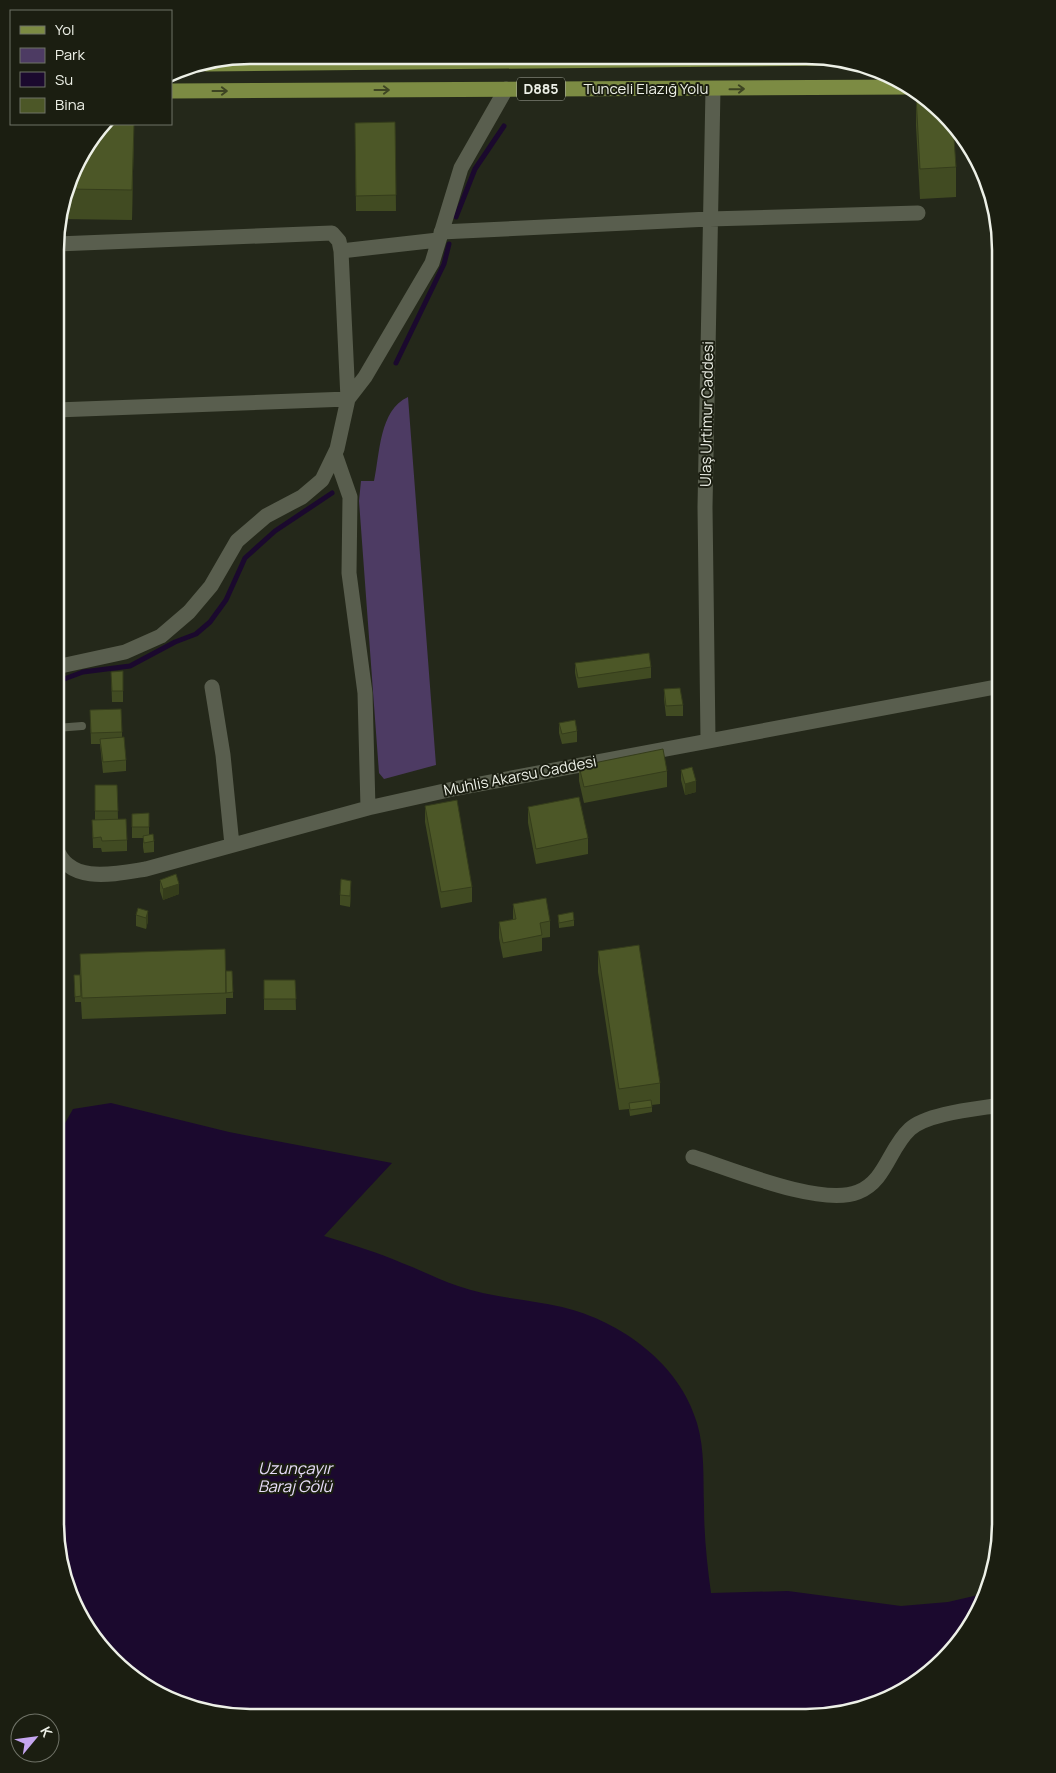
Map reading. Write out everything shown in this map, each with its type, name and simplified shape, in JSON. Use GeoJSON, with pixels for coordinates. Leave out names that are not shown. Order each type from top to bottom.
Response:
{"type":"FeatureCollection","features":[{"type":"Feature","properties":{"kind":"main road","name":"Tunceli Elazığ Yolu"},"geometry":{"type":"LineString","coordinates":[[172,91],[896,87]]}},
{"type":"Feature","properties":{"kind":"street"},"geometry":{"type":"LineString","coordinates":[[348,399],[365,377],[432,263],[461,168],[506,89]]}},
{"type":"Feature","properties":{"kind":"street","name":"Ulaş Urtimur Caddesi"},"geometry":{"type":"LineString","coordinates":[[708,739],[706,507],[709,219],[713,89]]}},
{"type":"Feature","properties":{"kind":"street"},"geometry":{"type":"LineString","coordinates":[[342,251],[440,236],[709,219],[918,214]]}},
{"type":"Feature","properties":{"kind":"street"},"geometry":{"type":"LineString","coordinates":[[64,244],[332,233],[339,241],[342,251],[348,399],[335,454],[322,480],[302,498],[266,516],[238,541],[211,586],[189,612],[161,636],[125,652],[64,665]]}},
{"type":"Feature","properties":{"kind":"street"},"geometry":{"type":"LineString","coordinates":[[64,410],[348,399]]}},
{"type":"Feature","properties":{"kind":"street"},"geometry":{"type":"LineString","coordinates":[[335,454],[350,497],[349,573],[365,693],[368,808]]}},
{"type":"Feature","properties":{"kind":"street"},"geometry":{"type":"LineString","coordinates":[[212,687],[223,755],[232,845]]}},
{"type":"Feature","properties":{"kind":"street","name":"Muhlis Akarsu Caddesi"},"geometry":{"type":"LineString","coordinates":[[64,867],[79,872],[113,874],[146,868],[368,808],[453,789],[708,739],[992,688]]}},
{"type":"Feature","properties":{"kind":"street"},"geometry":{"type":"LineString","coordinates":[[692,1157],[797,1190],[839,1196],[858,1192],[878,1179],[895,1146],[910,1128],[932,1118],[992,1107]]}},
{"type":"Feature","properties":{"kind":"lane"},"geometry":{"type":"LineString","coordinates":[[64,727],[82,726]]}},
{"type":"Feature","properties":{"kind":"green space"},"geometry":{"type":"Polygon","coordinates":[[[408,397],[436,765],[384,779],[379,773],[359,501],[361,481],[374,481],[382,434],[386,422],[398,403],[408,397]]]}},
{"type":"Feature","properties":{"kind":"water","name":"Uzunçayır Baraj Gölü"},"geometry":{"type":"Polygon","coordinates":[[[111,1103],[229,1132],[392,1163],[324,1236],[383,1255],[444,1281],[471,1290],[549,1304],[584,1314],[626,1334],[645,1348],[677,1382],[689,1402],[700,1433],[703,1464],[705,1539],[711,1593],[788,1591],[901,1606],[948,1602],[978,1595],[973,1606],[954,1637],[920,1671],[878,1695],[855,1703],[831,1708],[237,1709],[201,1703],[167,1690],[136,1671],[102,1637],[78,1595],[70,1572],[65,1548],[64,1125],[73,1109],[111,1103]]]}},
{"type":"Feature","properties":{"kind":"building"},"geometry":{"type":"Polygon","coordinates":[[[916,99],[938,118],[954,136],[956,167],[920,169],[916,99]]]}},
{"type":"Feature","properties":{"kind":"building"},"geometry":{"type":"Polygon","coordinates":[[[395,122],[396,195],[356,196],[355,123],[395,122]]]}},
{"type":"Feature","properties":{"kind":"building"},"geometry":{"type":"Polygon","coordinates":[[[112,125],[134,125],[132,190],[74,189],[83,167],[95,146],[112,125]]]}},
{"type":"Feature","properties":{"kind":"building"},"geometry":{"type":"Polygon","coordinates":[[[649,653],[651,667],[578,678],[575,663],[649,653]]]}},
{"type":"Feature","properties":{"kind":"building"},"geometry":{"type":"Polygon","coordinates":[[[123,671],[123,691],[112,691],[111,672],[123,671]]]}},
{"type":"Feature","properties":{"kind":"building"},"geometry":{"type":"Polygon","coordinates":[[[680,688],[683,705],[666,706],[664,689],[680,688]]]}},
{"type":"Feature","properties":{"kind":"building"},"geometry":{"type":"Polygon","coordinates":[[[121,709],[122,732],[91,733],[90,710],[121,709]]]}},
{"type":"Feature","properties":{"kind":"building"},"geometry":{"type":"Polygon","coordinates":[[[575,720],[577,731],[562,734],[559,723],[575,720]]]}},
{"type":"Feature","properties":{"kind":"building"},"geometry":{"type":"Polygon","coordinates":[[[124,737],[126,760],[103,762],[100,739],[124,737]]]}},
{"type":"Feature","properties":{"kind":"building"},"geometry":{"type":"Polygon","coordinates":[[[663,749],[667,771],[584,787],[579,766],[663,749]]]}},
{"type":"Feature","properties":{"kind":"building"},"geometry":{"type":"Polygon","coordinates":[[[692,767],[696,781],[685,784],[681,770],[692,767]]]}},
{"type":"Feature","properties":{"kind":"building"},"geometry":{"type":"Polygon","coordinates":[[[95,785],[117,785],[118,811],[95,811],[95,785]]]}},
{"type":"Feature","properties":{"kind":"building"},"geometry":{"type":"Polygon","coordinates":[[[579,797],[588,838],[536,849],[528,807],[579,797]]]}},
{"type":"Feature","properties":{"kind":"building"},"geometry":{"type":"Polygon","coordinates":[[[457,800],[472,887],[441,892],[425,806],[457,800]]]}},
{"type":"Feature","properties":{"kind":"building"},"geometry":{"type":"Polygon","coordinates":[[[149,813],[149,827],[132,827],[132,814],[149,813]]]}},
{"type":"Feature","properties":{"kind":"building"},"geometry":{"type":"Polygon","coordinates":[[[126,819],[127,840],[102,841],[101,837],[93,838],[92,820],[126,819]]]}},
{"type":"Feature","properties":{"kind":"building"},"geometry":{"type":"Polygon","coordinates":[[[153,834],[154,841],[144,843],[143,836],[153,834]]]}},
{"type":"Feature","properties":{"kind":"building"},"geometry":{"type":"Polygon","coordinates":[[[176,874],[179,884],[163,889],[160,880],[176,874]]]}},
{"type":"Feature","properties":{"kind":"building"},"geometry":{"type":"Polygon","coordinates":[[[341,879],[351,881],[350,896],[340,895],[341,879]]]}},
{"type":"Feature","properties":{"kind":"building"},"geometry":{"type":"Polygon","coordinates":[[[546,898],[550,921],[540,923],[542,935],[503,943],[499,922],[516,919],[513,904],[546,898]]]}},
{"type":"Feature","properties":{"kind":"building"},"geometry":{"type":"Polygon","coordinates":[[[138,908],[148,911],[146,918],[136,915],[138,908]]]}},
{"type":"Feature","properties":{"kind":"building"},"geometry":{"type":"Polygon","coordinates":[[[573,912],[574,920],[559,923],[558,915],[573,912]]]}},
{"type":"Feature","properties":{"kind":"building"},"geometry":{"type":"Polygon","coordinates":[[[639,945],[660,1083],[619,1089],[598,951],[639,945]]]}},
{"type":"Feature","properties":{"kind":"building"},"geometry":{"type":"Polygon","coordinates":[[[225,949],[226,993],[82,998],[80,954],[225,949]]]}},
{"type":"Feature","properties":{"kind":"building"},"geometry":{"type":"Polygon","coordinates":[[[226,971],[232,971],[233,992],[226,993],[226,971]]]}},
{"type":"Feature","properties":{"kind":"building"},"geometry":{"type":"Polygon","coordinates":[[[74,975],[80,975],[81,996],[75,997],[74,975]]]}},
{"type":"Feature","properties":{"kind":"building"},"geometry":{"type":"Polygon","coordinates":[[[264,980],[295,980],[296,999],[264,999],[264,980]]]}},
{"type":"Feature","properties":{"kind":"building"},"geometry":{"type":"Polygon","coordinates":[[[651,1100],[652,1107],[630,1110],[629,1103],[651,1100]]]}},
{"type":"Feature","properties":{"kind":"waterway"},"geometry":{"type":"LineString","coordinates":[[456,217],[475,169],[504,126]]}},
{"type":"Feature","properties":{"kind":"waterway"},"geometry":{"type":"LineString","coordinates":[[396,363],[444,264],[449,244]]}},
{"type":"Feature","properties":{"kind":"waterway"},"geometry":{"type":"LineString","coordinates":[[64,679],[83,672],[130,666],[175,642],[196,634],[210,622],[226,600],[245,558],[275,531],[332,493]]}}]}
